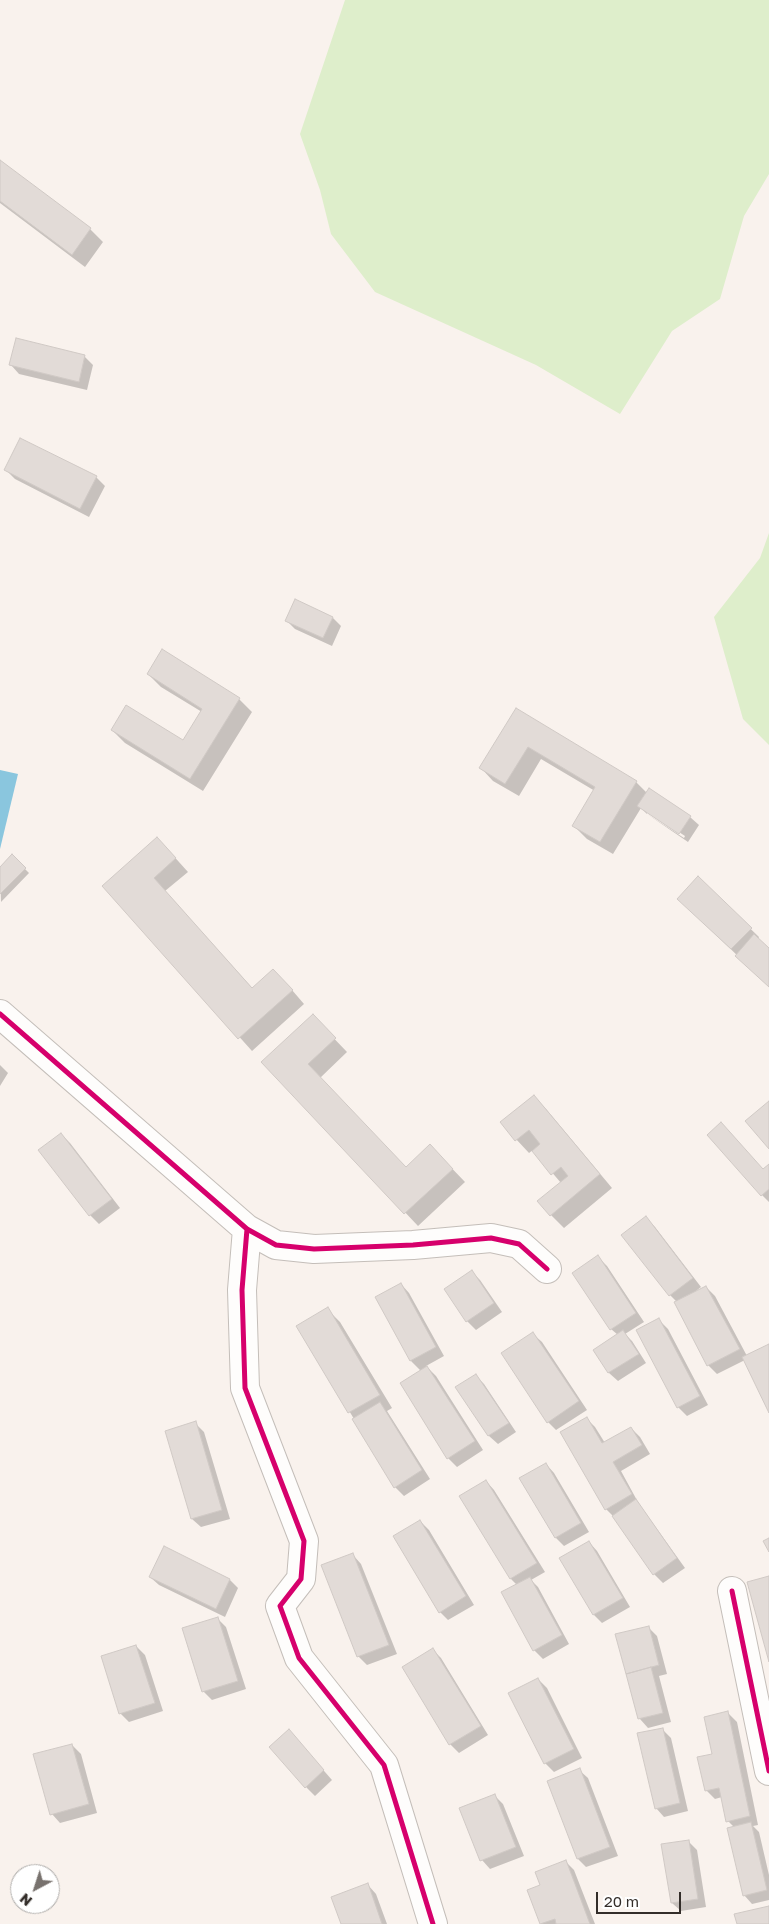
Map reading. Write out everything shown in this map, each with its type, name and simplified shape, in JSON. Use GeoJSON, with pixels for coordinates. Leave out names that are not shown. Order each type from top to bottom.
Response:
{"type":"FeatureCollection","features":[{"type":"Feature","properties":{"kind":"street"},"geometry":{"type":"LineString","coordinates":[[0,1014],[247,1229],[276,1244],[314,1250],[414,1245],[491,1238],[519,1244],[547,1269]]}},
{"type":"Feature","properties":{"kind":"street"},"geometry":{"type":"LineString","coordinates":[[247,1229],[242,1290],[245,1388],[304,1541],[301,1579],[280,1606],[299,1658],[384,1765],[433,1924]]}},
{"type":"Feature","properties":{"kind":"street"},"geometry":{"type":"LineString","coordinates":[[732,1590],[769,1771]]}},
{"type":"Feature","properties":{"kind":"green space"},"geometry":{"type":"Polygon","coordinates":[[[345,0],[769,0],[769,174],[744,216],[720,299],[672,331],[620,414],[536,365],[375,292],[331,234],[320,190],[300,134],[345,0]]]}},
{"type":"Feature","properties":{"kind":"green space"},"geometry":{"type":"Polygon","coordinates":[[[769,533],[769,745],[743,719],[714,617],[760,558],[769,533]]]}},
{"type":"Feature","properties":{"kind":"water"},"geometry":{"type":"Polygon","coordinates":[[[0,770],[18,774],[0,849],[0,770]]]}},
{"type":"Feature","properties":{"kind":"building"},"geometry":{"type":"Polygon","coordinates":[[[0,160],[91,228],[72,255],[0,201],[0,160]]]}},
{"type":"Feature","properties":{"kind":"building"},"geometry":{"type":"Polygon","coordinates":[[[16,338],[85,355],[79,382],[9,365],[16,338]]]}},
{"type":"Feature","properties":{"kind":"building"},"geometry":{"type":"Polygon","coordinates":[[[20,438],[97,476],[80,509],[4,470],[20,438]]]}},
{"type":"Feature","properties":{"kind":"building"},"geometry":{"type":"Polygon","coordinates":[[[295,599],[333,617],[323,638],[285,621],[295,599]]]}},
{"type":"Feature","properties":{"kind":"building"},"geometry":{"type":"Polygon","coordinates":[[[162,649],[240,698],[190,779],[111,730],[126,705],[183,740],[202,709],[147,674],[162,649]]]}},
{"type":"Feature","properties":{"kind":"building"},"geometry":{"type":"Polygon","coordinates":[[[516,708],[637,781],[600,842],[572,826],[595,787],[528,747],[505,784],[479,768],[516,708]]]}},
{"type":"Feature","properties":{"kind":"building"},"geometry":{"type":"Polygon","coordinates":[[[649,788],[691,816],[679,834],[637,806],[649,788]]]}},
{"type":"Feature","properties":{"kind":"building"},"geometry":{"type":"Polygon","coordinates":[[[157,837],[176,858],[154,878],[252,988],[273,969],[293,990],[238,1039],[102,886],[157,837]]]}},
{"type":"Feature","properties":{"kind":"building"},"geometry":{"type":"Polygon","coordinates":[[[12,854],[26,868],[0,894],[0,867],[12,854]]]}},
{"type":"Feature","properties":{"kind":"building"},"geometry":{"type":"Polygon","coordinates":[[[698,876],[752,928],[731,949],[677,899],[698,876]]]}},
{"type":"Feature","properties":{"kind":"building"},"geometry":{"type":"Polygon","coordinates":[[[754,934],[769,948],[769,987],[735,956],[754,934]]]}},
{"type":"Feature","properties":{"kind":"building"},"geometry":{"type":"Polygon","coordinates":[[[313,1014],[336,1038],[308,1064],[406,1167],[430,1144],[453,1169],[404,1214],[261,1062],[313,1014]]]}},
{"type":"Feature","properties":{"kind":"building"},"geometry":{"type":"Polygon","coordinates":[[[534,1095],[600,1174],[550,1216],[537,1201],[568,1176],[561,1167],[551,1175],[532,1151],[540,1144],[529,1130],[515,1141],[500,1122],[534,1095]]]}},
{"type":"Feature","properties":{"kind":"building"},"geometry":{"type":"Polygon","coordinates":[[[769,1101],[769,1149],[745,1121],[769,1101]]]}},
{"type":"Feature","properties":{"kind":"building"},"geometry":{"type":"Polygon","coordinates":[[[721,1122],[763,1169],[769,1164],[769,1189],[761,1196],[707,1135],[721,1122]]]}},
{"type":"Feature","properties":{"kind":"building"},"geometry":{"type":"Polygon","coordinates":[[[61,1133],[112,1199],[89,1216],[38,1150],[61,1133]]]}},
{"type":"Feature","properties":{"kind":"building"},"geometry":{"type":"Polygon","coordinates":[[[646,1216],[693,1278],[669,1296],[621,1235],[646,1216]]]}},
{"type":"Feature","properties":{"kind":"building"},"geometry":{"type":"Polygon","coordinates":[[[598,1255],[636,1313],[610,1330],[572,1273],[598,1255]]]}},
{"type":"Feature","properties":{"kind":"building"},"geometry":{"type":"Polygon","coordinates":[[[472,1270],[494,1303],[466,1322],[444,1289],[472,1270]]]}},
{"type":"Feature","properties":{"kind":"building"},"geometry":{"type":"Polygon","coordinates":[[[401,1283],[436,1347],[410,1361],[375,1297],[401,1283]]]}},
{"type":"Feature","properties":{"kind":"building"},"geometry":{"type":"Polygon","coordinates":[[[706,1286],[740,1349],[707,1366],[674,1302],[706,1286]]]}},
{"type":"Feature","properties":{"kind":"building"},"geometry":{"type":"Polygon","coordinates":[[[328,1307],[380,1395],[348,1413],[296,1326],[328,1307]]]}},
{"type":"Feature","properties":{"kind":"building"},"geometry":{"type":"Polygon","coordinates":[[[659,1318],[700,1396],[677,1408],[636,1330],[659,1318]]]}},
{"type":"Feature","properties":{"kind":"building"},"geometry":{"type":"Polygon","coordinates":[[[623,1330],[639,1354],[608,1373],[593,1350],[623,1330]]]}},
{"type":"Feature","properties":{"kind":"building"},"geometry":{"type":"Polygon","coordinates":[[[533,1332],[579,1401],[547,1423],[501,1353],[533,1332]]]}},
{"type":"Feature","properties":{"kind":"building"},"geometry":{"type":"Polygon","coordinates":[[[769,1344],[769,1413],[742,1357],[769,1344]]]}},
{"type":"Feature","properties":{"kind":"building"},"geometry":{"type":"Polygon","coordinates":[[[427,1366],[475,1441],[447,1459],[400,1383],[427,1366]]]}},
{"type":"Feature","properties":{"kind":"building"},"geometry":{"type":"Polygon","coordinates":[[[476,1374],[509,1423],[488,1436],[455,1387],[476,1374]]]}},
{"type":"Feature","properties":{"kind":"building"},"geometry":{"type":"Polygon","coordinates":[[[380,1402],[422,1470],[394,1488],[352,1419],[380,1402]]]}},
{"type":"Feature","properties":{"kind":"building"},"geometry":{"type":"Polygon","coordinates":[[[587,1417],[602,1443],[631,1427],[642,1445],[613,1462],[632,1494],[605,1510],[560,1432],[587,1417]]]}},
{"type":"Feature","properties":{"kind":"building"},"geometry":{"type":"Polygon","coordinates":[[[196,1421],[222,1510],[191,1519],[165,1431],[196,1421]]]}},
{"type":"Feature","properties":{"kind":"building"},"geometry":{"type":"Polygon","coordinates":[[[546,1463],[581,1523],[555,1538],[519,1478],[546,1463]]]}},
{"type":"Feature","properties":{"kind":"building"},"geometry":{"type":"Polygon","coordinates":[[[486,1480],[537,1563],[510,1579],[459,1496],[486,1480]]]}},
{"type":"Feature","properties":{"kind":"building"},"geometry":{"type":"Polygon","coordinates":[[[636,1499],[677,1558],[653,1575],[612,1516],[636,1499]]]}},
{"type":"Feature","properties":{"kind":"building"},"geometry":{"type":"Polygon","coordinates":[[[420,1520],[466,1596],[439,1613],[393,1536],[420,1520]]]}},
{"type":"Feature","properties":{"kind":"building"},"geometry":{"type":"Polygon","coordinates":[[[769,1538],[769,1552],[763,1541],[769,1538]]]}},
{"type":"Feature","properties":{"kind":"building"},"geometry":{"type":"Polygon","coordinates":[[[589,1541],[623,1598],[593,1615],[559,1558],[589,1541]]]}},
{"type":"Feature","properties":{"kind":"building"},"geometry":{"type":"Polygon","coordinates":[[[164,1546],[230,1579],[216,1609],[149,1577],[164,1546]]]}},
{"type":"Feature","properties":{"kind":"building"},"geometry":{"type":"Polygon","coordinates":[[[353,1553],[389,1645],[357,1657],[321,1565],[353,1553]]]}},
{"type":"Feature","properties":{"kind":"building"},"geometry":{"type":"Polygon","coordinates":[[[769,1576],[769,1662],[747,1582],[769,1576]]]}},
{"type":"Feature","properties":{"kind":"building"},"geometry":{"type":"Polygon","coordinates":[[[530,1577],[562,1635],[533,1651],[501,1592],[530,1577]]]}},
{"type":"Feature","properties":{"kind":"building"},"geometry":{"type":"Polygon","coordinates":[[[218,1617],[238,1681],[202,1692],[182,1628],[218,1617]]]}},
{"type":"Feature","properties":{"kind":"building"},"geometry":{"type":"Polygon","coordinates":[[[649,1626],[659,1665],[626,1674],[615,1634],[649,1626]]]}},
{"type":"Feature","properties":{"kind":"building"},"geometry":{"type":"Polygon","coordinates":[[[136,1645],[155,1703],[119,1714],[101,1656],[136,1645]]]}},
{"type":"Feature","properties":{"kind":"building"},"geometry":{"type":"Polygon","coordinates":[[[433,1648],[481,1726],[449,1745],[402,1667],[433,1648]]]}},
{"type":"Feature","properties":{"kind":"building"},"geometry":{"type":"Polygon","coordinates":[[[651,1667],[663,1713],[638,1719],[626,1674],[651,1667]]]}},
{"type":"Feature","properties":{"kind":"building"},"geometry":{"type":"Polygon","coordinates":[[[538,1678],[574,1749],[544,1764],[508,1693],[538,1678]]]}},
{"type":"Feature","properties":{"kind":"building"},"geometry":{"type":"Polygon","coordinates":[[[728,1711],[750,1816],[726,1822],[719,1788],[705,1791],[697,1757],[712,1754],[704,1717],[728,1711]]]}},
{"type":"Feature","properties":{"kind":"building"},"geometry":{"type":"Polygon","coordinates":[[[663,1728],[680,1803],[655,1809],[637,1733],[663,1728]]]}},
{"type":"Feature","properties":{"kind":"building"},"geometry":{"type":"Polygon","coordinates":[[[289,1729],[324,1770],[305,1788],[269,1747],[289,1729]]]}},
{"type":"Feature","properties":{"kind":"building"},"geometry":{"type":"Polygon","coordinates":[[[72,1744],[89,1804],[50,1815],[33,1754],[72,1744]]]}},
{"type":"Feature","properties":{"kind":"building"},"geometry":{"type":"Polygon","coordinates":[[[580,1768],[610,1847],[577,1859],[547,1781],[580,1768]]]}},
{"type":"Feature","properties":{"kind":"building"},"geometry":{"type":"Polygon","coordinates":[[[495,1794],[516,1847],[480,1861],[459,1808],[495,1794]]]}},
{"type":"Feature","properties":{"kind":"building"},"geometry":{"type":"Polygon","coordinates":[[[751,1822],[767,1890],[743,1896],[727,1828],[751,1822]]]}},
{"type":"Feature","properties":{"kind":"building"},"geometry":{"type":"Polygon","coordinates":[[[689,1840],[698,1899],[671,1903],[661,1844],[689,1840]]]}},
{"type":"Feature","properties":{"kind":"building"},"geometry":{"type":"Polygon","coordinates":[[[566,1860],[590,1924],[556,1924],[555,1919],[540,1924],[527,1890],[540,1885],[535,1872],[566,1860]]]}},
{"type":"Feature","properties":{"kind":"building"},"geometry":{"type":"Polygon","coordinates":[[[368,1883],[382,1924],[341,1924],[331,1897],[368,1883]]]}},
{"type":"Feature","properties":{"kind":"building"},"geometry":{"type":"Polygon","coordinates":[[[769,1906],[769,1924],[737,1924],[734,1914],[769,1906]]]}},
{"type":"Feature","properties":{"kind":"cycle path"},"geometry":{"type":"LineString","coordinates":[[0,1014],[247,1229],[276,1245],[314,1249],[413,1245],[491,1238],[519,1244],[547,1269]]}},
{"type":"Feature","properties":{"kind":"cycle path"},"geometry":{"type":"LineString","coordinates":[[247,1229],[242,1290],[245,1388],[304,1541],[301,1579],[280,1606],[299,1658],[384,1765],[433,1924]]}},
{"type":"Feature","properties":{"kind":"cycle path"},"geometry":{"type":"LineString","coordinates":[[732,1591],[769,1771]]}}]}
